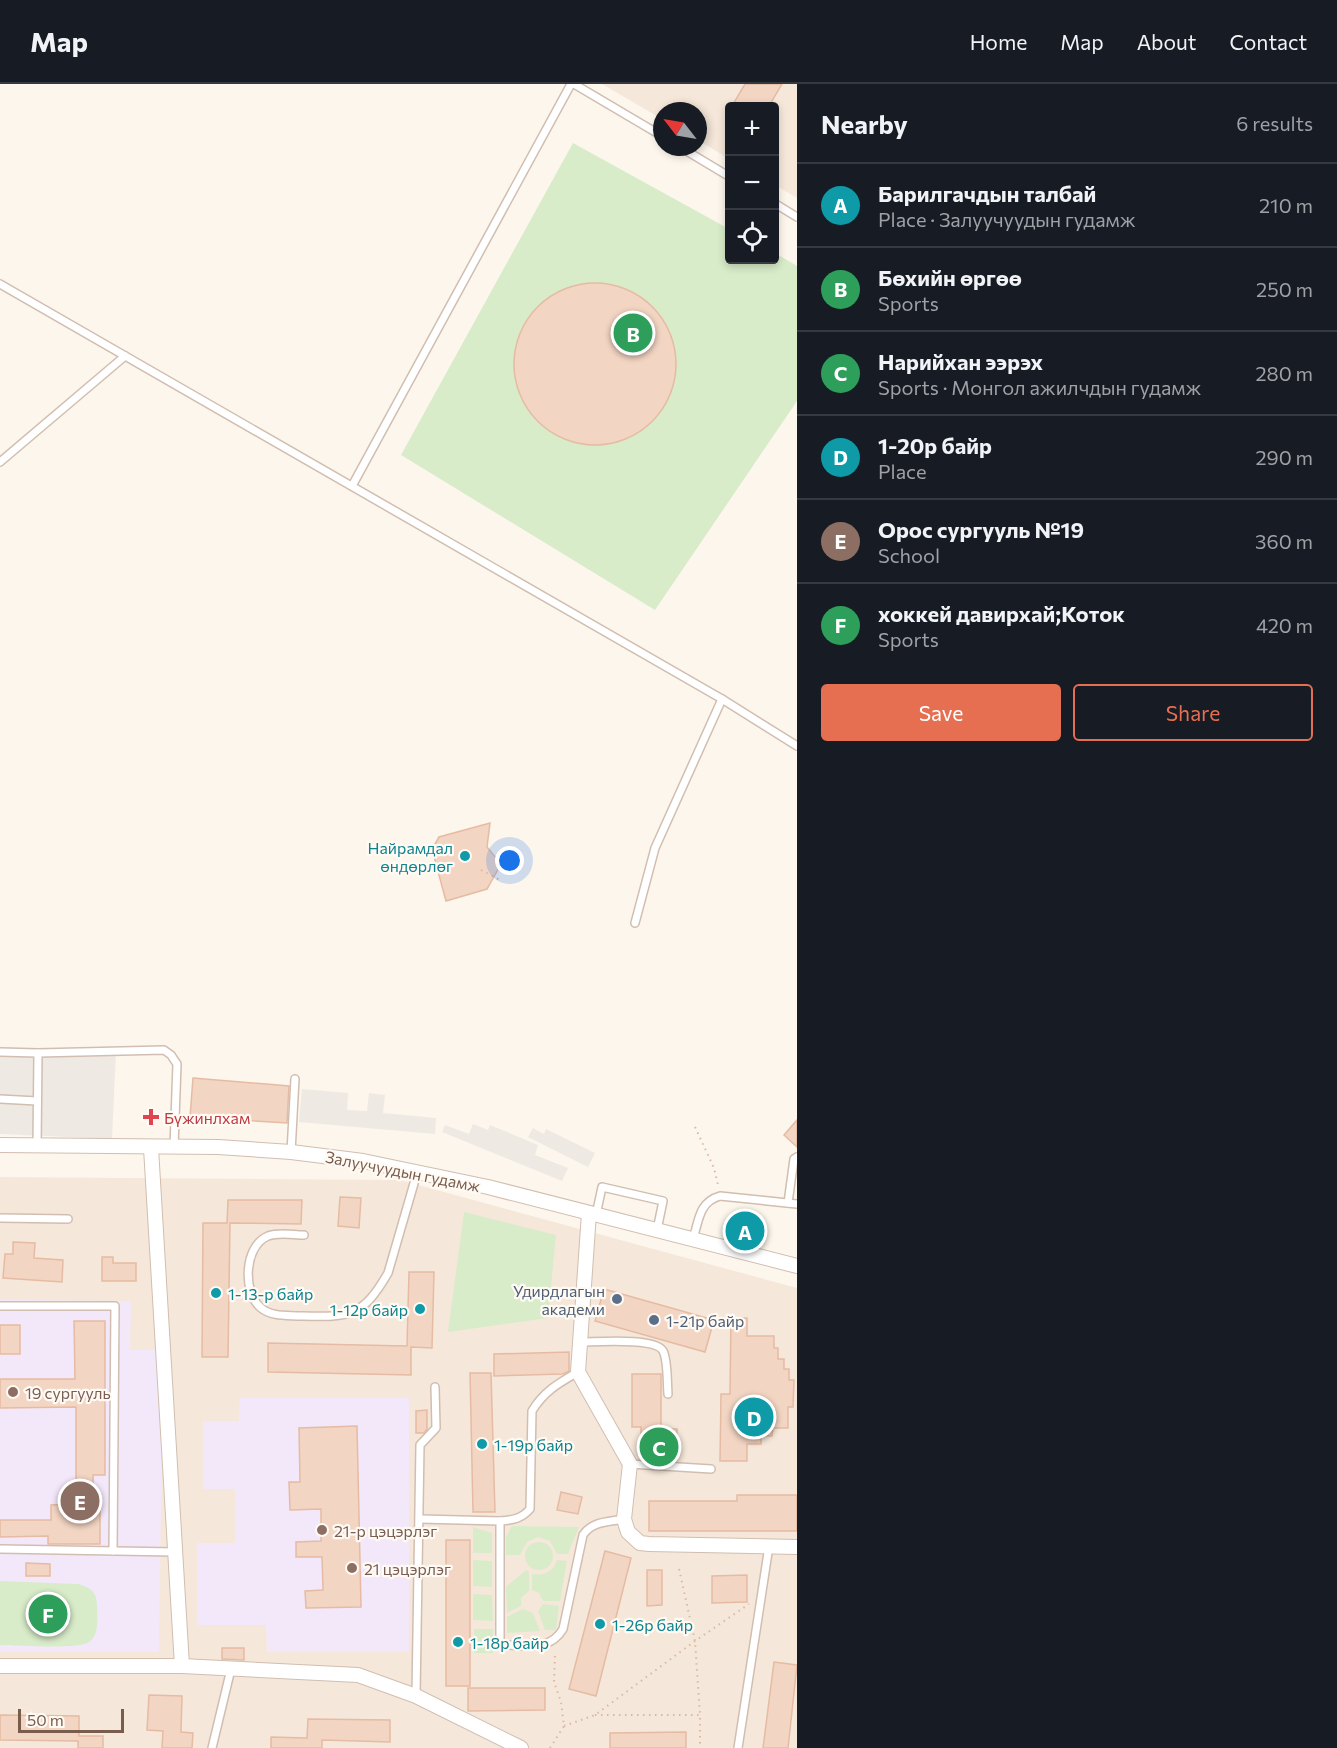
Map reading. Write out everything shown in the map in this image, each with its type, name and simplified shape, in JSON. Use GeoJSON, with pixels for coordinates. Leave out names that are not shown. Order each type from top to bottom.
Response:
{"type":"FeatureCollection","features":[{"type":"Feature","properties":{"kind":"street","name":"Залуучуудын гудамж"},"geometry":{"type":"LineString","coordinates":[[0,1145],[218,1147],[291,1152],[363,1161],[488,1187],[797,1266]]}},
{"type":"Feature","properties":{"kind":"street"},"geometry":{"type":"LineString","coordinates":[[151,1148],[182,1666]]}},
{"type":"Feature","properties":{"kind":"street"},"geometry":{"type":"LineString","coordinates":[[593,1214],[578,1372],[630,1464],[624,1519],[628,1532],[640,1543],[797,1546]]}},
{"type":"Feature","properties":{"kind":"street"},"geometry":{"type":"LineString","coordinates":[[0,1666],[182,1666],[358,1675],[416,1696],[521,1748]]}},
{"type":"Feature","properties":{"kind":"lane"},"geometry":{"type":"LineString","coordinates":[[352,486],[573,84],[653,131]]}},
{"type":"Feature","properties":{"kind":"lane"},"geometry":{"type":"LineString","coordinates":[[695,156],[725,175]]}},
{"type":"Feature","properties":{"kind":"lane"},"geometry":{"type":"LineString","coordinates":[[779,206],[797,217]]}},
{"type":"Feature","properties":{"kind":"lane"},"geometry":{"type":"LineString","coordinates":[[0,284],[722,699],[797,746]]}},
{"type":"Feature","properties":{"kind":"lane"},"geometry":{"type":"LineString","coordinates":[[0,462],[125,356]]}},
{"type":"Feature","properties":{"kind":"lane"},"geometry":{"type":"LineString","coordinates":[[635,923],[655,848],[722,699]]}},
{"type":"Feature","properties":{"kind":"lane"},"geometry":{"type":"LineString","coordinates":[[0,1052],[165,1050],[177,1064],[174,1148]]}},
{"type":"Feature","properties":{"kind":"lane"},"geometry":{"type":"LineString","coordinates":[[36,1146],[38,1053]]}},
{"type":"Feature","properties":{"kind":"lane"},"geometry":{"type":"LineString","coordinates":[[291,1152],[295,1079]]}},
{"type":"Feature","properties":{"kind":"lane"},"geometry":{"type":"LineString","coordinates":[[0,1099],[37,1101]]}},
{"type":"Feature","properties":{"kind":"lane"},"geometry":{"type":"LineString","coordinates":[[788,1203],[794,1159],[797,1156]]}},
{"type":"Feature","properties":{"kind":"lane"},"geometry":{"type":"LineString","coordinates":[[304,1235],[270,1235],[255,1246],[249,1259],[249,1268],[250,1283],[257,1304],[268,1312],[278,1315],[337,1317],[360,1308],[380,1288],[388,1273],[417,1173]]}},
{"type":"Feature","properties":{"kind":"lane"},"geometry":{"type":"LineString","coordinates":[[593,1214],[602,1187],[663,1201],[657,1230]]}},
{"type":"Feature","properties":{"kind":"lane"},"geometry":{"type":"LineString","coordinates":[[693,1239],[703,1207],[710,1199],[720,1196],[797,1204]]}},
{"type":"Feature","properties":{"kind":"lane"},"geometry":{"type":"LineString","coordinates":[[0,1218],[68,1220]]}},
{"type":"Feature","properties":{"kind":"lane"},"geometry":{"type":"LineString","coordinates":[[0,1306],[116,1306],[113,1551]]}},
{"type":"Feature","properties":{"kind":"lane"},"geometry":{"type":"LineString","coordinates":[[580,1342],[647,1342],[659,1345],[664,1352],[668,1394]]}},
{"type":"Feature","properties":{"kind":"lane"},"geometry":{"type":"LineString","coordinates":[[420,1519],[500,1521],[517,1519],[525,1515],[530,1509],[532,1411],[539,1399],[550,1389],[578,1372]]}},
{"type":"Feature","properties":{"kind":"lane"},"geometry":{"type":"LineString","coordinates":[[416,1696],[420,1445],[436,1428],[435,1387]]}},
{"type":"Feature","properties":{"kind":"lane"},"geometry":{"type":"LineString","coordinates":[[630,1464],[711,1469]]}},
{"type":"Feature","properties":{"kind":"lane"},"geometry":{"type":"LineString","coordinates":[[500,1521],[500,1641],[505,1645],[548,1645],[558,1639],[563,1629],[583,1535],[594,1524],[624,1519]]}},
{"type":"Feature","properties":{"kind":"lane"},"geometry":{"type":"LineString","coordinates":[[738,1748],[769,1546]]}},
{"type":"Feature","properties":{"kind":"lane"},"geometry":{"type":"LineString","coordinates":[[0,1549],[175,1552]]}},
{"type":"Feature","properties":{"kind":"lane"},"geometry":{"type":"LineString","coordinates":[[212,1748],[231,1669]]}},
{"type":"Feature","properties":{"kind":"path"},"geometry":{"type":"LineString","coordinates":[[481,870],[502,881]]}},
{"type":"Feature","properties":{"kind":"path"},"geometry":{"type":"LineString","coordinates":[[695,1127],[714,1168],[720,1196]]}},
{"type":"Feature","properties":{"kind":"path"},"geometry":{"type":"LineString","coordinates":[[679,1569],[695,1641],[700,1748]]}},
{"type":"Feature","properties":{"kind":"path"},"geometry":{"type":"LineString","coordinates":[[550,1748],[564,1726],[595,1715],[762,1595]]}},
{"type":"Feature","properties":{"kind":"path"},"geometry":{"type":"LineString","coordinates":[[555,1654],[554,1682],[561,1702],[564,1726]]}},
{"type":"Feature","properties":{"kind":"path"},"geometry":{"type":"LineString","coordinates":[[595,1715],[700,1715]]}},
{"type":"Feature","properties":{"kind":"shaded area"},"geometry":{"type":"Polygon","coordinates":[[[602,84],[797,84],[797,198],[779,187],[779,102],[725,102],[725,157],[707,146],[707,102],[653,102],[653,114],[602,84]]]}},
{"type":"Feature","properties":{"kind":"shaded area"},"geometry":{"type":"Polygon","coordinates":[[[0,1047],[116,1052],[112,1139],[0,1134],[0,1047]]]}},
{"type":"Feature","properties":{"kind":"shaded area"},"geometry":{"type":"Polygon","coordinates":[[[302,1089],[348,1093],[347,1110],[367,1111],[369,1093],[385,1095],[383,1113],[436,1118],[435,1134],[299,1122],[302,1089]]]}},
{"type":"Feature","properties":{"kind":"shaded area"},"geometry":{"type":"Polygon","coordinates":[[[473,1124],[488,1130],[490,1125],[538,1145],[535,1155],[568,1168],[562,1181],[442,1132],[445,1125],[469,1134],[473,1124]]]}},
{"type":"Feature","properties":{"kind":"shaded area"},"geometry":{"type":"Polygon","coordinates":[[[533,1128],[544,1134],[546,1129],[595,1153],[588,1167],[528,1137],[533,1128]]]}},
{"type":"Feature","properties":{"kind":"shaded area"},"geometry":{"type":"Polygon","coordinates":[[[0,1177],[400,1180],[797,1288],[797,1748],[0,1748],[0,1177]]]}},
{"type":"Feature","properties":{"kind":"shaded area"},"geometry":{"type":"Polygon","coordinates":[[[0,1300],[131,1301],[130,1350],[163,1350],[159,1652],[0,1652],[0,1300]]]}},
{"type":"Feature","properties":{"kind":"shaded area","name":"21-р цэцэрлэг"},"geometry":{"type":"Polygon","coordinates":[[[240,1398],[409,1398],[409,1652],[267,1652],[266,1625],[197,1625],[197,1543],[235,1543],[235,1489],[203,1489],[203,1421],[239,1421],[240,1398]]]}},
{"type":"Feature","properties":{"kind":"green space"},"geometry":{"type":"Polygon","coordinates":[[[573,143],[725,227],[725,264],[779,264],[779,255],[797,266],[797,401],[655,610],[401,455],[573,143]]]}},
{"type":"Feature","properties":{"kind":"green space"},"geometry":{"type":"Polygon","coordinates":[[[464,1212],[556,1235],[548,1318],[448,1332],[464,1212]]]}},
{"type":"Feature","properties":{"kind":"green space"},"geometry":{"type":"Polygon","coordinates":[[[512,1526],[579,1527],[568,1554],[557,1554],[550,1541],[538,1537],[527,1542],[520,1555],[506,1555],[506,1537],[512,1526]]]}},
{"type":"Feature","properties":{"kind":"green space"},"geometry":{"type":"Polygon","coordinates":[[[473,1527],[492,1533],[492,1553],[473,1553],[473,1527]]]}},
{"type":"Feature","properties":{"kind":"green space"},"geometry":{"type":"Polygon","coordinates":[[[539,1542],[549,1546],[553,1556],[549,1566],[539,1570],[529,1566],[525,1556],[529,1546],[539,1542]]]}},
{"type":"Feature","properties":{"kind":"green space"},"geometry":{"type":"Polygon","coordinates":[[[473,1560],[492,1561],[492,1587],[473,1586],[473,1560]]]}},
{"type":"Feature","properties":{"kind":"green space"},"geometry":{"type":"Polygon","coordinates":[[[557,1560],[567,1561],[560,1601],[543,1601],[539,1593],[532,1590],[532,1574],[548,1572],[557,1560]]]}},
{"type":"Feature","properties":{"kind":"green space"},"geometry":{"type":"Polygon","coordinates":[[[526,1570],[529,1572],[529,1591],[521,1598],[521,1606],[507,1613],[506,1587],[526,1570]]]}},
{"type":"Feature","properties":{"kind":"green space"},"geometry":{"type":"Polygon","coordinates":[[[0,1581],[78,1584],[86,1587],[92,1591],[97,1601],[97,1625],[93,1639],[73,1646],[0,1645],[0,1581]]]}},
{"type":"Feature","properties":{"kind":"green space"},"geometry":{"type":"Polygon","coordinates":[[[473,1594],[492,1595],[493,1621],[473,1620],[473,1594]]]}},
{"type":"Feature","properties":{"kind":"green space"},"geometry":{"type":"Polygon","coordinates":[[[543,1604],[559,1606],[556,1630],[545,1630],[538,1611],[543,1604]]]}},
{"type":"Feature","properties":{"kind":"green space"},"geometry":{"type":"Polygon","coordinates":[[[523,1609],[533,1613],[540,1631],[507,1633],[507,1617],[523,1609]]]}},
{"type":"Feature","properties":{"kind":"green space"},"geometry":{"type":"Polygon","coordinates":[[[474,1629],[493,1629],[493,1653],[474,1653],[474,1629]]]}},
{"type":"Feature","properties":{"kind":"building"},"geometry":{"type":"Polygon","coordinates":[[[745,84],[782,84],[771,102],[734,102],[745,84]]]}},
{"type":"Feature","properties":{"kind":"building"},"geometry":{"type":"Polygon","coordinates":[[[595,283],[626,289],[652,307],[670,333],[676,364],[670,395],[652,421],[626,439],[595,445],[564,439],[538,421],[520,395],[514,364],[520,333],[538,307],[564,289],[595,283]]]}},
{"type":"Feature","properties":{"kind":"building","name":"Найрамдал өндөрлөг"},"geometry":{"type":"Polygon","coordinates":[[[490,823],[487,847],[501,864],[487,889],[446,901],[432,849],[439,837],[490,823]]]}},
{"type":"Feature","properties":{"kind":"building"},"geometry":{"type":"Polygon","coordinates":[[[193,1078],[289,1086],[287,1123],[190,1117],[193,1078]]]}},
{"type":"Feature","properties":{"kind":"building"},"geometry":{"type":"Polygon","coordinates":[[[797,1120],[797,1147],[784,1135],[797,1120]]]}},
{"type":"Feature","properties":{"kind":"building"},"geometry":{"type":"Polygon","coordinates":[[[340,1197],[361,1198],[359,1228],[338,1226],[340,1197]]]}},
{"type":"Feature","properties":{"kind":"building","name":"1-13-р байр"},"geometry":{"type":"Polygon","coordinates":[[[228,1200],[302,1200],[301,1224],[230,1223],[228,1357],[202,1357],[203,1223],[227,1223],[228,1200]]]}},
{"type":"Feature","properties":{"kind":"building"},"geometry":{"type":"Polygon","coordinates":[[[13,1242],[35,1243],[34,1258],[63,1260],[62,1282],[3,1278],[5,1254],[13,1254],[13,1242]]]}},
{"type":"Feature","properties":{"kind":"building"},"geometry":{"type":"Polygon","coordinates":[[[102,1257],[113,1257],[113,1263],[136,1263],[136,1281],[102,1281],[102,1257]]]}},
{"type":"Feature","properties":{"kind":"building","name":"1-12р байр"},"geometry":{"type":"Polygon","coordinates":[[[409,1272],[434,1272],[432,1348],[411,1347],[411,1375],[268,1372],[268,1343],[407,1346],[409,1272]]]}},
{"type":"Feature","properties":{"kind":"building","name":"1-21р байр"},"geometry":{"type":"Polygon","coordinates":[[[604,1289],[714,1320],[705,1352],[595,1321],[604,1289]]]}},
{"type":"Feature","properties":{"kind":"building"},"geometry":{"type":"Polygon","coordinates":[[[731,1318],[747,1318],[747,1336],[774,1336],[774,1348],[778,1348],[778,1359],[784,1359],[784,1369],[789,1369],[789,1380],[794,1380],[793,1407],[788,1407],[788,1428],[773,1428],[772,1436],[761,1436],[761,1444],[747,1444],[747,1461],[720,1461],[721,1394],[730,1394],[731,1318]]]}},
{"type":"Feature","properties":{"kind":"building"},"geometry":{"type":"Polygon","coordinates":[[[74,1321],[105,1321],[105,1475],[93,1475],[93,1504],[100,1504],[100,1544],[48,1544],[48,1536],[0,1537],[0,1520],[51,1520],[51,1505],[76,1504],[76,1407],[0,1408],[0,1379],[75,1379],[74,1321]]]}},
{"type":"Feature","properties":{"kind":"building"},"geometry":{"type":"Polygon","coordinates":[[[0,1325],[20,1325],[20,1354],[0,1354],[0,1325]]]}},
{"type":"Feature","properties":{"kind":"building"},"geometry":{"type":"Polygon","coordinates":[[[569,1352],[569,1371],[563,1374],[494,1376],[494,1354],[569,1352]]]}},
{"type":"Feature","properties":{"kind":"building","name":"1-19р байр"},"geometry":{"type":"Polygon","coordinates":[[[470,1373],[491,1373],[495,1512],[473,1512],[470,1373]]]}},
{"type":"Feature","properties":{"kind":"building"},"geometry":{"type":"Polygon","coordinates":[[[632,1374],[661,1374],[661,1429],[677,1429],[677,1460],[641,1459],[641,1427],[632,1427],[632,1374]]]}},
{"type":"Feature","properties":{"kind":"building"},"geometry":{"type":"Polygon","coordinates":[[[427,1410],[427,1429],[424,1433],[416,1433],[416,1411],[427,1410]]]}},
{"type":"Feature","properties":{"kind":"building","name":"21-р цэцэрлэг"},"geometry":{"type":"Polygon","coordinates":[[[357,1426],[361,1607],[306,1608],[305,1591],[323,1590],[322,1557],[296,1557],[296,1542],[321,1541],[321,1509],[290,1510],[289,1482],[300,1482],[299,1428],[357,1426]]]}},
{"type":"Feature","properties":{"kind":"building"},"geometry":{"type":"Polygon","coordinates":[[[561,1492],[582,1497],[578,1514],[557,1510],[561,1492]]]}},
{"type":"Feature","properties":{"kind":"building"},"geometry":{"type":"Polygon","coordinates":[[[737,1495],[797,1495],[797,1531],[649,1531],[649,1501],[737,1501],[737,1495]]]}},
{"type":"Feature","properties":{"kind":"building","name":"1-18р байр"},"geometry":{"type":"Polygon","coordinates":[[[446,1540],[470,1540],[470,1686],[446,1686],[446,1540]]]}},
{"type":"Feature","properties":{"kind":"building","name":"1-26р байр"},"geometry":{"type":"Polygon","coordinates":[[[605,1551],[631,1558],[596,1696],[569,1689],[605,1551]]]}},
{"type":"Feature","properties":{"kind":"building"},"geometry":{"type":"Polygon","coordinates":[[[26,1563],[50,1564],[50,1576],[26,1576],[26,1563]]]}},
{"type":"Feature","properties":{"kind":"building"},"geometry":{"type":"Polygon","coordinates":[[[647,1570],[662,1570],[662,1605],[647,1606],[647,1570]]]}},
{"type":"Feature","properties":{"kind":"building"},"geometry":{"type":"Polygon","coordinates":[[[747,1575],[747,1602],[712,1603],[712,1576],[747,1575]]]}},
{"type":"Feature","properties":{"kind":"building"},"geometry":{"type":"Polygon","coordinates":[[[222,1648],[244,1648],[244,1660],[222,1659],[222,1648]]]}},
{"type":"Feature","properties":{"kind":"building"},"geometry":{"type":"Polygon","coordinates":[[[774,1662],[797,1665],[788,1748],[763,1748],[774,1662]]]}},
{"type":"Feature","properties":{"kind":"building"},"geometry":{"type":"Polygon","coordinates":[[[468,1688],[545,1688],[545,1710],[468,1711],[468,1688]]]}},
{"type":"Feature","properties":{"kind":"building"},"geometry":{"type":"Polygon","coordinates":[[[149,1695],[182,1696],[181,1732],[193,1733],[192,1748],[162,1748],[163,1731],[147,1730],[149,1695]]]}},
{"type":"Feature","properties":{"kind":"building"},"geometry":{"type":"Polygon","coordinates":[[[0,1715],[79,1716],[79,1736],[103,1736],[103,1748],[78,1748],[78,1741],[0,1740],[0,1715]]]}},
{"type":"Feature","properties":{"kind":"building"},"geometry":{"type":"Polygon","coordinates":[[[308,1719],[390,1720],[390,1742],[322,1740],[322,1748],[271,1748],[271,1737],[307,1738],[308,1719]]]}},
{"type":"Feature","properties":{"kind":"building"},"geometry":{"type":"Polygon","coordinates":[[[686,1732],[686,1748],[610,1748],[610,1733],[686,1732]]]}},
{"type":"Feature","properties":{"kind":"place","name":"Бөхийн өргөө"},"geometry":{"type":"Point","coordinates":[633,333]}},
{"type":"Feature","properties":{"kind":"place","name":"Найрамдал өндөрлөг"},"geometry":{"type":"Point","coordinates":[465,856]}},
{"type":"Feature","properties":{"kind":"place","name":"Бүжинлхам"},"geometry":{"type":"Point","coordinates":[151,1117]}},
{"type":"Feature","properties":{"kind":"place","name":"Барилгачдын талбай"},"geometry":{"type":"Point","coordinates":[745,1231]}},
{"type":"Feature","properties":{"kind":"place","name":"1-13-р байр"},"geometry":{"type":"Point","coordinates":[216,1293]}},
{"type":"Feature","properties":{"kind":"place","name":"Удирдлагын академи"},"geometry":{"type":"Point","coordinates":[617,1299]}},
{"type":"Feature","properties":{"kind":"place","name":"1-12р байр"},"geometry":{"type":"Point","coordinates":[420,1309]}},
{"type":"Feature","properties":{"kind":"place","name":"1-21р байр"},"geometry":{"type":"Point","coordinates":[654,1320]}},
{"type":"Feature","properties":{"kind":"place","name":"19 сургууль"},"geometry":{"type":"Point","coordinates":[13,1392]}},
{"type":"Feature","properties":{"kind":"place","name":"1-20р байр"},"geometry":{"type":"Point","coordinates":[754,1417]}},
{"type":"Feature","properties":{"kind":"place","name":"1-19р байр"},"geometry":{"type":"Point","coordinates":[482,1444]}},
{"type":"Feature","properties":{"kind":"place","name":"Нарийхан ээрэх"},"geometry":{"type":"Point","coordinates":[659,1447]}},
{"type":"Feature","properties":{"kind":"place","name":"Орос сургууль №19"},"geometry":{"type":"Point","coordinates":[80,1501]}},
{"type":"Feature","properties":{"kind":"place","name":"21-р цэцэрлэг"},"geometry":{"type":"Point","coordinates":[322,1530]}},
{"type":"Feature","properties":{"kind":"place","name":"21 цэцэрлэг"},"geometry":{"type":"Point","coordinates":[352,1568]}},
{"type":"Feature","properties":{"kind":"place","name":"хоккей давирхай;Коток"},"geometry":{"type":"Point","coordinates":[48,1614]}},
{"type":"Feature","properties":{"kind":"place","name":"1-26р байр"},"geometry":{"type":"Point","coordinates":[600,1624]}},
{"type":"Feature","properties":{"kind":"place","name":"1-18р байр"},"geometry":{"type":"Point","coordinates":[458,1642]}}]}
